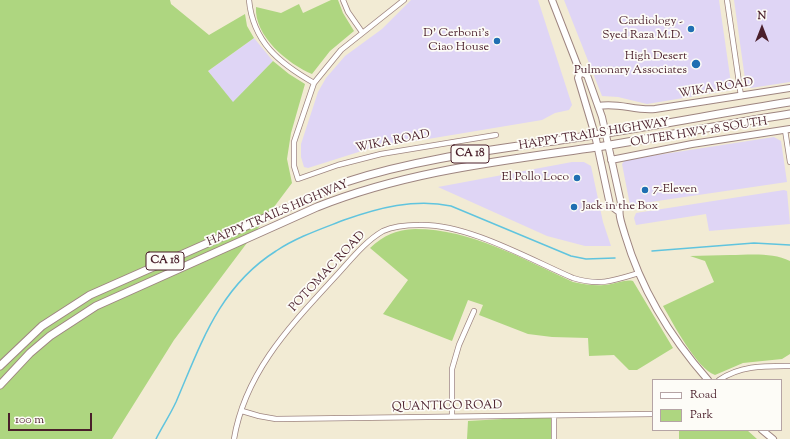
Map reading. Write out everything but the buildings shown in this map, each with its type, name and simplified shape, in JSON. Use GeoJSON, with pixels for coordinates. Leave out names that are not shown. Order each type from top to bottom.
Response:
{"type":"FeatureCollection","features":[{"type":"Feature","properties":{"kind":"main road","name":"HAPPY TRAILS HIGHWAY"},"geometry":{"type":"LineString","coordinates":[[0,366],[42,326],[90,295],[346,182],[381,171],[436,159],[595,135],[790,102]]}},
{"type":"Feature","properties":{"kind":"main road","name":"HAPPY TRAILS HIGHWAY"},"geometry":{"type":"LineString","coordinates":[[0,385],[30,353],[50,336],[96,306],[328,202],[384,183],[438,171],[598,147],[790,114]]}},
{"type":"Feature","properties":{"kind":"street"},"geometry":{"type":"LineString","coordinates":[[248,0],[250,17],[258,34],[267,46],[293,71],[314,83],[341,50],[404,0]]}},
{"type":"Feature","properties":{"kind":"street"},"geometry":{"type":"LineString","coordinates":[[343,0],[348,12],[362,32]]}},
{"type":"Feature","properties":{"kind":"street"},"geometry":{"type":"LineString","coordinates":[[552,0],[580,72],[578,78],[595,135],[610,205],[618,211],[632,256],[655,306],[691,361],[707,379]]}},
{"type":"Feature","properties":{"kind":"street"},"geometry":{"type":"LineString","coordinates":[[727,0],[741,96]]}},
{"type":"Feature","properties":{"kind":"street"},"geometry":{"type":"LineString","coordinates":[[580,72],[587,75],[606,133],[621,203],[618,211]]}},
{"type":"Feature","properties":{"kind":"street","name":"WIKA ROAD"},"geometry":{"type":"LineString","coordinates":[[314,83],[294,142],[294,166],[298,179],[338,165],[380,154],[496,135]]}},
{"type":"Feature","properties":{"kind":"street","name":"WIKA ROAD"},"geometry":{"type":"LineString","coordinates":[[598,106],[616,104],[640,110],[655,109],[790,88]]}},
{"type":"Feature","properties":{"kind":"street"},"geometry":{"type":"LineString","coordinates":[[787,130],[790,162]]}},
{"type":"Feature","properties":{"kind":"street","name":"OUTER HWY 18 SOUTH"},"geometry":{"type":"LineString","coordinates":[[611,160],[650,152],[787,130]]}},
{"type":"Feature","properties":{"kind":"street","name":"POTOMAC ROAD"},"geometry":{"type":"LineString","coordinates":[[234,439],[247,392],[272,350],[299,317],[370,240],[385,230],[399,226],[420,225],[457,230],[495,244],[573,278],[589,283],[613,281],[639,273]]}},
{"type":"Feature","properties":{"kind":"street"},"geometry":{"type":"LineString","coordinates":[[452,417],[452,370],[459,345],[474,311]]}},
{"type":"Feature","properties":{"kind":"street"},"geometry":{"type":"LineString","coordinates":[[720,379],[743,368],[790,366]]}},
{"type":"Feature","properties":{"kind":"street","name":"QUANTICO ROAD"},"geometry":{"type":"LineString","coordinates":[[242,411],[276,419],[652,414]]}},
{"type":"Feature","properties":{"kind":"street"},"geometry":{"type":"LineString","coordinates":[[554,416],[554,439]]}},
{"type":"Feature","properties":{"kind":"street"},"geometry":{"type":"LineString","coordinates":[[763,431],[773,439]]}},
{"type":"Feature","properties":{"kind":"shaded area"},"geometry":{"type":"Polygon","coordinates":[[[411,0],[538,0],[572,105],[569,110],[555,113],[542,120],[368,149],[308,168],[304,167],[301,157],[301,144],[318,92],[326,78],[345,56],[382,29],[411,0]]]}},
{"type":"Feature","properties":{"kind":"shaded area"},"geometry":{"type":"Polygon","coordinates":[[[564,0],[719,0],[732,90],[647,104],[618,97],[602,96],[564,0]]]}},
{"type":"Feature","properties":{"kind":"shaded area"},"geometry":{"type":"Polygon","coordinates":[[[734,0],[790,0],[790,82],[751,88],[746,86],[734,0]]]}},
{"type":"Feature","properties":{"kind":"shaded area"},"geometry":{"type":"Polygon","coordinates":[[[254,38],[273,61],[233,103],[208,71],[254,38]]]}},
{"type":"Feature","properties":{"kind":"shaded area"},"geometry":{"type":"Polygon","coordinates":[[[774,137],[781,141],[787,182],[630,205],[622,164],[625,160],[774,137]]]}},
{"type":"Feature","properties":{"kind":"shaded area"},"geometry":{"type":"Polygon","coordinates":[[[572,162],[584,162],[591,166],[603,222],[611,246],[585,246],[547,236],[438,187],[572,162]]]}},
{"type":"Feature","properties":{"kind":"shaded area"},"geometry":{"type":"Polygon","coordinates":[[[784,190],[787,191],[790,224],[709,231],[706,214],[636,225],[634,218],[636,213],[784,190]]]}},
{"type":"Feature","properties":{"kind":"green space"},"geometry":{"type":"Polygon","coordinates":[[[0,0],[170,0],[171,4],[209,35],[245,14],[247,26],[254,38],[208,71],[233,102],[273,61],[289,74],[305,84],[291,133],[287,159],[292,183],[174,340],[112,439],[0,439],[0,0]]]}},
{"type":"Feature","properties":{"kind":"green space"},"geometry":{"type":"Polygon","coordinates":[[[331,0],[338,0],[343,13],[354,31],[330,51],[312,74],[293,63],[274,48],[261,28],[257,18],[256,7],[281,13],[299,4],[303,13],[331,0]]]}},
{"type":"Feature","properties":{"kind":"green space"},"geometry":{"type":"Polygon","coordinates":[[[415,229],[436,230],[477,240],[516,255],[573,282],[588,285],[607,285],[633,281],[673,348],[637,370],[629,370],[614,355],[589,356],[588,338],[552,337],[528,334],[479,315],[483,305],[468,300],[452,341],[383,314],[408,280],[370,248],[391,234],[415,229]]]}},
{"type":"Feature","properties":{"kind":"green space"},"geometry":{"type":"Polygon","coordinates":[[[690,256],[776,256],[790,261],[790,354],[782,359],[743,363],[715,375],[700,364],[693,355],[663,306],[714,282],[705,261],[690,256]]]}},
{"type":"Feature","properties":{"kind":"green space"},"geometry":{"type":"Polygon","coordinates":[[[554,416],[554,439],[467,439],[468,421],[554,416]]]}},
{"type":"Feature","properties":{"kind":"green space"},"geometry":{"type":"Polygon","coordinates":[[[679,431],[748,431],[757,439],[679,439],[679,431]]]}},
{"type":"Feature","properties":{"kind":"waterway"},"geometry":{"type":"LineString","coordinates":[[156,439],[176,402],[204,338],[226,299],[256,265],[284,246],[318,230],[383,208],[410,204],[437,204],[451,206],[571,256],[586,259],[615,258]]}},
{"type":"Feature","properties":{"kind":"waterway"},"geometry":{"type":"LineString","coordinates":[[652,251],[754,243],[790,245]]}},
{"type":"Feature","properties":{"kind":"place","name":"Cardiology - Syed Raza M.D."},"geometry":{"type":"Point","coordinates":[691,29]}},
{"type":"Feature","properties":{"kind":"place","name":"D' Cerboni's Ciao House"},"geometry":{"type":"Point","coordinates":[497,41]}},
{"type":"Feature","properties":{"kind":"place","name":"High Desert Pulmonary Associates"},"geometry":{"type":"Point","coordinates":[696,64]}},
{"type":"Feature","properties":{"kind":"place","name":"El Pollo Loco"},"geometry":{"type":"Point","coordinates":[577,178]}},
{"type":"Feature","properties":{"kind":"place","name":"7-Eleven"},"geometry":{"type":"Point","coordinates":[645,190]}},
{"type":"Feature","properties":{"kind":"place","name":"Jack in the Box"},"geometry":{"type":"Point","coordinates":[574,207]}}]}
